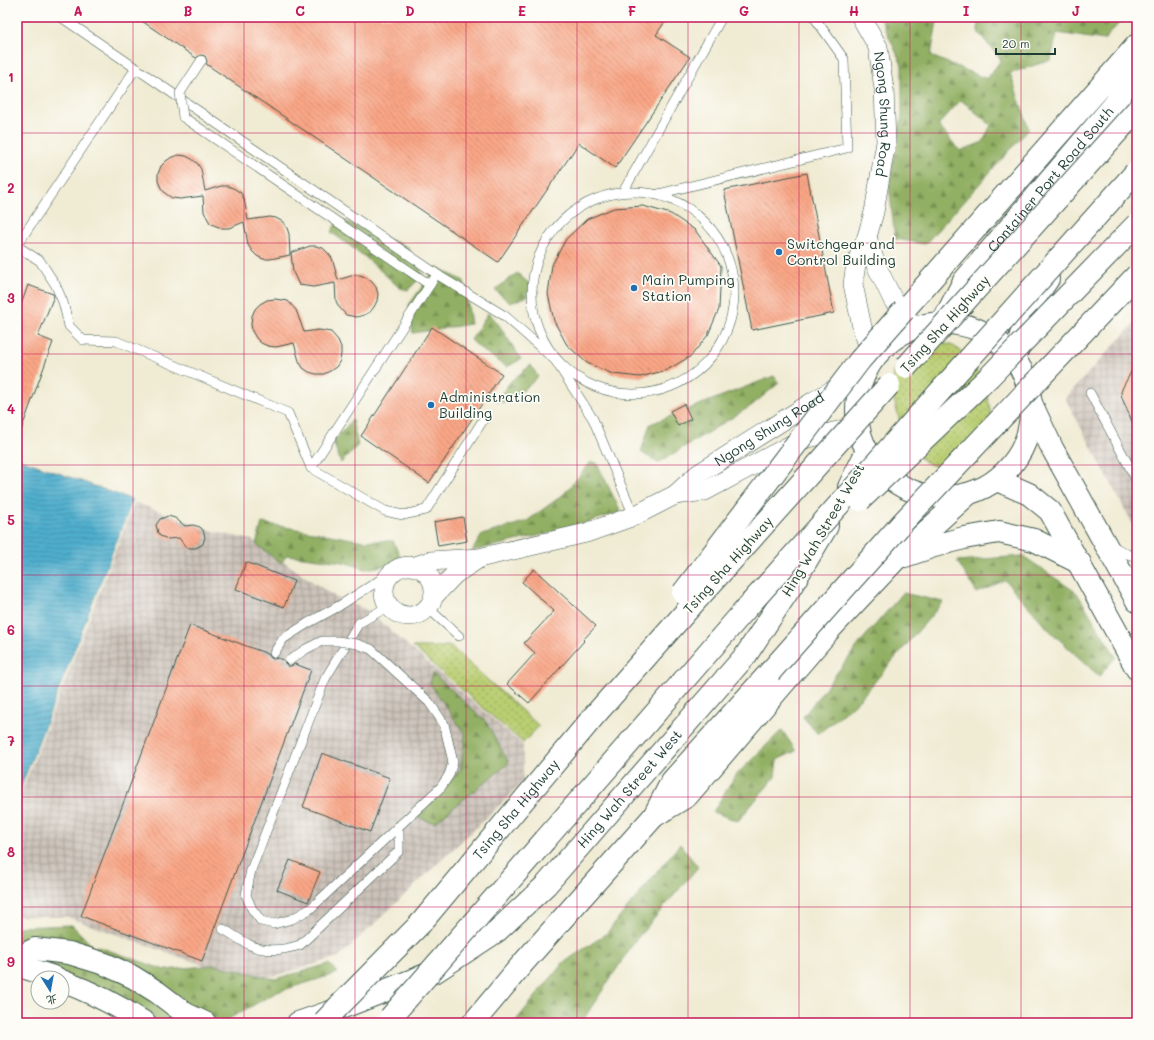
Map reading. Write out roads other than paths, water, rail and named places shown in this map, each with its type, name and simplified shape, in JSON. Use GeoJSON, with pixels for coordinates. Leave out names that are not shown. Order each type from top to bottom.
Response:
{"type":"FeatureCollection","features":[{"type":"Feature","properties":{"kind":"main road"},"geometry":{"type":"LineString","coordinates":[[594,716],[683,593],[860,360],[1137,45]]}},
{"type":"Feature","properties":{"kind":"main road"},"geometry":{"type":"LineString","coordinates":[[1115,104],[1137,66]]}},
{"type":"Feature","properties":{"kind":"main road","name":"Container Port Road South"},"geometry":{"type":"LineString","coordinates":[[943,323],[964,281],[1137,80]]}},
{"type":"Feature","properties":{"kind":"main road","name":"Tsing Sha Highway"},"geometry":{"type":"LineString","coordinates":[[323,1023],[421,923],[594,716],[1137,110]]}},
{"type":"Feature","properties":{"kind":"main road"},"geometry":{"type":"LineString","coordinates":[[386,1023],[751,603],[1137,171]]}},
{"type":"Feature","properties":{"kind":"main road"},"geometry":{"type":"LineString","coordinates":[[1015,358],[1034,299],[1055,269],[1137,186]]}},
{"type":"Feature","properties":{"kind":"main road"},"geometry":{"type":"LineString","coordinates":[[751,603],[983,382],[1137,224]]}},
{"type":"Feature","properties":{"kind":"main road"},"geometry":{"type":"LineString","coordinates":[[473,1023],[524,962],[654,816],[672,780],[904,522],[1137,275]]}},
{"type":"Feature","properties":{"kind":"main road"},"geometry":{"type":"LineString","coordinates":[[1030,401],[1027,434],[1022,451],[1015,462],[997,480],[968,494],[939,497],[910,490],[886,474],[868,451],[859,427],[858,397],[871,364],[885,346],[898,336],[914,328],[943,323],[966,325],[987,333],[1006,347],[1015,358],[1024,379],[1030,401],[1052,448],[1137,601]]}},
{"type":"Feature","properties":{"kind":"main road","name":"Hing Wah Street West"},"geometry":{"type":"LineString","coordinates":[[298,1023],[436,971],[497,931],[546,885],[746,655],[790,588],[854,480],[868,451]]}},
{"type":"Feature","properties":{"kind":"main road"},"geometry":{"type":"LineString","coordinates":[[997,480],[1029,494],[1050,511],[1080,563],[1137,670]]}},
{"type":"Feature","properties":{"kind":"main road"},"geometry":{"type":"LineString","coordinates":[[654,816],[687,796],[831,628],[896,559],[968,494]]}},
{"type":"Feature","properties":{"kind":"main road"},"geometry":{"type":"LineString","coordinates":[[896,559],[934,546],[964,538],[999,532],[1034,540],[1080,563]]}},
{"type":"Feature","properties":{"kind":"main road"},"geometry":{"type":"LineString","coordinates":[[344,1023],[421,923]]}},
{"type":"Feature","properties":{"kind":"main road"},"geometry":{"type":"LineString","coordinates":[[17,958],[35,949],[69,953],[105,964],[132,977],[157,992],[186,1014],[204,1023]]}},
{"type":"Feature","properties":{"kind":"main road"},"geometry":{"type":"LineString","coordinates":[[17,965],[32,970]]}},
{"type":"Feature","properties":{"kind":"main road"},"geometry":{"type":"LineString","coordinates":[[70,984],[114,1005],[145,1023]]}},
{"type":"Feature","properties":{"kind":"street","name":"Ngong Shung Road"},"geometry":{"type":"LineString","coordinates":[[394,571],[400,567],[408,565],[416,566],[430,561],[480,558],[586,533],[634,516],[675,495],[698,474],[871,364],[853,284],[856,264],[867,237],[874,212],[886,142],[884,89],[878,47],[861,17]]}},
{"type":"Feature","properties":{"kind":"street"},"geometry":{"type":"LineString","coordinates":[[867,237],[876,264],[893,300],[914,328]]}},
{"type":"Feature","properties":{"kind":"street","name":"Ngong Shung Road"},"geometry":{"type":"LineString","coordinates":[[675,495],[705,490],[800,440],[859,427]]}},
{"type":"Feature","properties":{"kind":"street","name":"Ngong Shung Road"},"geometry":{"type":"LineString","coordinates":[[389,606],[395,612],[403,616],[420,614],[455,574],[480,558]]}},
{"type":"Feature","properties":{"kind":"street"},"geometry":{"type":"LineString","coordinates":[[416,566],[429,574],[433,581],[435,588],[431,602]]}},
{"type":"Feature","properties":{"kind":"street"},"geometry":{"type":"LineString","coordinates":[[389,606],[383,591],[388,576],[394,571]]}},
{"type":"Feature","properties":{"kind":"lane"},"geometry":{"type":"LineString","coordinates":[[61,17],[437,274],[505,316],[582,382],[615,394],[649,394],[682,383],[710,361],[728,331],[736,298],[731,263],[715,232],[690,208],[658,194]]}},
{"type":"Feature","properties":{"kind":"lane"},"geometry":{"type":"LineString","coordinates":[[623,192],[722,17]]}},
{"type":"Feature","properties":{"kind":"lane"},"geometry":{"type":"LineString","coordinates":[[634,516],[593,419],[538,333],[530,302],[533,271],[545,241],[565,217],[592,200],[623,192],[658,194],[847,148],[844,59],[814,17]]}},
{"type":"Feature","properties":{"kind":"lane"},"geometry":{"type":"LineString","coordinates":[[202,61],[180,94],[183,117],[430,285]]}},
{"type":"Feature","properties":{"kind":"lane"},"geometry":{"type":"LineString","coordinates":[[136,68],[17,246],[40,261],[55,284],[63,302],[69,326],[83,340],[116,341],[288,413],[311,468],[384,511],[403,515],[426,510],[485,417]]}},
{"type":"Feature","properties":{"kind":"lane"},"geometry":{"type":"LineString","coordinates":[[311,468],[437,274]]}},
{"type":"Feature","properties":{"kind":"lane"},"geometry":{"type":"LineString","coordinates":[[1090,393],[1137,481]]}},
{"type":"Feature","properties":{"kind":"lane"},"geometry":{"type":"LineString","coordinates":[[1103,540],[1127,554],[1137,557]]}},
{"type":"Feature","properties":{"kind":"lane"},"geometry":{"type":"LineString","coordinates":[[274,653],[283,638],[339,606],[394,571]]}},
{"type":"Feature","properties":{"kind":"lane"},"geometry":{"type":"LineString","coordinates":[[431,602],[459,636]]}},
{"type":"Feature","properties":{"kind":"lane"},"geometry":{"type":"LineString","coordinates":[[290,660],[306,649],[322,641],[338,641],[347,643],[357,644],[371,649],[429,702],[444,724],[453,762],[449,776],[441,787],[310,909],[292,918],[274,924],[261,921],[252,909],[246,895],[251,870],[325,679],[347,643],[360,623],[389,606]]}},
{"type":"Feature","properties":{"kind":"lane"},"geometry":{"type":"LineString","coordinates":[[223,928],[251,946],[271,951],[291,948],[300,944],[399,851],[399,826]]}},
{"type":"Feature","properties":{"kind":"water"},"geometry":{"type":"Polygon","coordinates":[[[17,458],[133,500],[17,797],[17,458]]]}},
{"type":"Feature","properties":{"kind":"place","name":"Switchgear and Control Building"},"geometry":{"type":"Point","coordinates":[779,252]}},
{"type":"Feature","properties":{"kind":"place","name":"Main Pumping Station"},"geometry":{"type":"Point","coordinates":[634,288]}},
{"type":"Feature","properties":{"kind":"place","name":"Administration Building"},"geometry":{"type":"Point","coordinates":[431,405]}}]}
